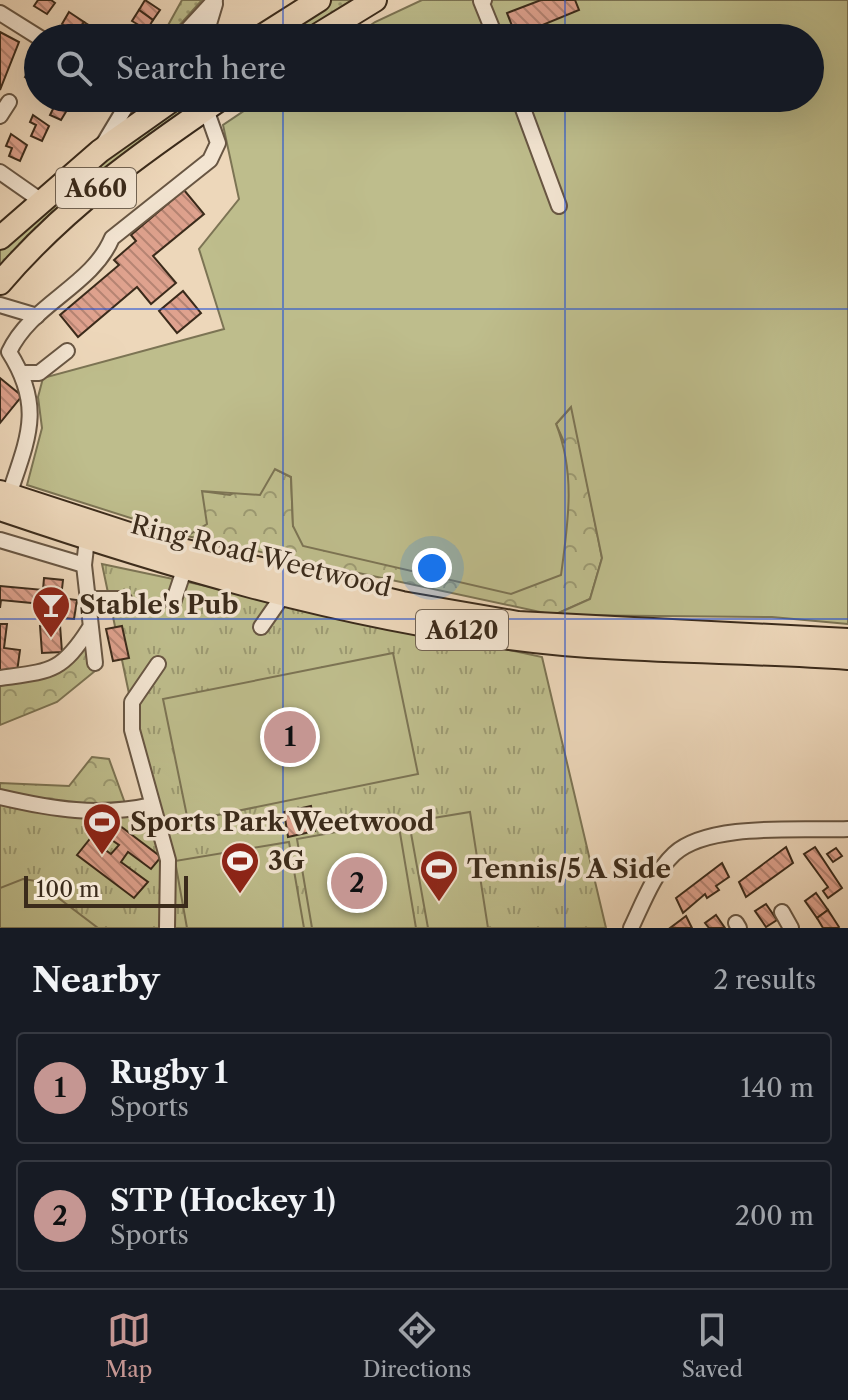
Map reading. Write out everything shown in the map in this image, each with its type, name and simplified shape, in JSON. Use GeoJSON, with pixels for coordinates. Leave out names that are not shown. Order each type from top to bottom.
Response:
{"type":"FeatureCollection","features":[{"type":"Feature","properties":{"kind":"highway"},"geometry":{"type":"LineString","coordinates":[[281,24],[319,0]]}},
{"type":"Feature","properties":{"kind":"highway"},"geometry":{"type":"LineString","coordinates":[[336,24],[375,0]]}},
{"type":"Feature","properties":{"kind":"highway","name":"A660"},"geometry":{"type":"LineString","coordinates":[[0,238],[40,200],[100,151],[155,112]]}},
{"type":"Feature","properties":{"kind":"highway","name":"A660"},"geometry":{"type":"LineString","coordinates":[[0,283],[76,205],[203,112]]}},
{"type":"Feature","properties":{"kind":"highway","name":"Ring Road Weetwood"},"geometry":{"type":"LineString","coordinates":[[3,498],[87,539],[185,567],[280,600],[336,607],[510,639],[848,658]]}},
{"type":"Feature","properties":{"kind":"highway","name":"Ring Road Weetwood"},"geometry":{"type":"LineString","coordinates":[[3,498],[169,547],[353,594],[504,621],[848,640]]}},
{"type":"Feature","properties":{"kind":"street"},"geometry":{"type":"LineString","coordinates":[[195,24],[216,0]]}},
{"type":"Feature","properties":{"kind":"street"},"geometry":{"type":"LineString","coordinates":[[209,24],[216,0]]}},
{"type":"Feature","properties":{"kind":"street"},"geometry":{"type":"LineString","coordinates":[[484,0],[481,1],[490,24]]}},
{"type":"Feature","properties":{"kind":"street"},"geometry":{"type":"LineString","coordinates":[[0,13],[24,28]]}},
{"type":"Feature","properties":{"kind":"street"},"geometry":{"type":"LineString","coordinates":[[0,116],[9,102]]}},
{"type":"Feature","properties":{"kind":"street"},"geometry":{"type":"LineString","coordinates":[[100,151],[120,112]]}},
{"type":"Feature","properties":{"kind":"street"},"geometry":{"type":"LineString","coordinates":[[3,498],[32,424],[22,373],[9,352],[17,333],[104,256],[112,238],[210,160],[218,143],[218,112]]}},
{"type":"Feature","properties":{"kind":"street"},"geometry":{"type":"LineString","coordinates":[[524,112],[559,206]]}},
{"type":"Feature","properties":{"kind":"street"},"geometry":{"type":"LineString","coordinates":[[0,172],[40,200]]}},
{"type":"Feature","properties":{"kind":"street"},"geometry":{"type":"LineString","coordinates":[[0,305],[37,316]]}},
{"type":"Feature","properties":{"kind":"street"},"geometry":{"type":"LineString","coordinates":[[22,373],[39,373],[67,351]]}},
{"type":"Feature","properties":{"kind":"street"},"geometry":{"type":"LineString","coordinates":[[87,539],[84,565],[95,663]]}},
{"type":"Feature","properties":{"kind":"street"},"geometry":{"type":"LineString","coordinates":[[0,540],[84,565]]}},
{"type":"Feature","properties":{"kind":"street"},"geometry":{"type":"LineString","coordinates":[[173,603],[185,567]]}},
{"type":"Feature","properties":{"kind":"street"},"geometry":{"type":"LineString","coordinates":[[87,599],[124,599]]}},
{"type":"Feature","properties":{"kind":"street"},"geometry":{"type":"LineString","coordinates":[[261,627],[280,600]]}},
{"type":"Feature","properties":{"kind":"street"},"geometry":{"type":"LineString","coordinates":[[0,678],[60,667],[71,657],[89,629]]}},
{"type":"Feature","properties":{"kind":"street"},"geometry":{"type":"LineString","coordinates":[[158,664],[132,702],[132,730],[168,860],[167,928]]}},
{"type":"Feature","properties":{"kind":"street"},"geometry":{"type":"LineString","coordinates":[[0,797],[66,811],[101,814],[152,805]]}},
{"type":"Feature","properties":{"kind":"street"},"geometry":{"type":"LineString","coordinates":[[631,928],[660,872],[675,853],[700,839],[733,833],[848,829]]}},
{"type":"Feature","properties":{"kind":"street"},"geometry":{"type":"LineString","coordinates":[[782,912],[791,928]]}},
{"type":"Feature","properties":{"kind":"green space"},"geometry":{"type":"Polygon","coordinates":[[[182,0],[202,0],[181,24],[169,24],[182,0]]]}},
{"type":"Feature","properties":{"kind":"green space"},"geometry":{"type":"Polygon","coordinates":[[[330,0],[362,0],[324,24],[293,24],[330,0]]]}},
{"type":"Feature","properties":{"kind":"green space"},"geometry":{"type":"Polygon","coordinates":[[[422,0],[848,0],[848,624],[772,617],[554,615],[590,599],[602,558],[571,407],[556,424],[566,461],[569,499],[561,575],[511,594],[303,546],[293,526],[291,477],[275,469],[260,495],[202,491],[207,524],[187,536],[27,485],[42,428],[38,397],[43,378],[224,329],[199,249],[239,199],[223,125],[242,112],[824,112],[824,24],[372,24],[422,0]]]}},
{"type":"Feature","properties":{"kind":"green space"},"geometry":{"type":"Polygon","coordinates":[[[166,112],[187,112],[0,272],[0,248],[24,222],[166,112]]]}},
{"type":"Feature","properties":{"kind":"green space"},"geometry":{"type":"Polygon","coordinates":[[[572,406],[602,558],[590,599],[554,615],[187,536],[206,524],[201,491],[230,495],[275,469],[291,477],[293,526],[564,442],[556,424],[572,406]]]}},
{"type":"Feature","properties":{"kind":"green space"},"geometry":{"type":"Polygon","coordinates":[[[102,564],[542,657],[606,928],[0,928],[0,797],[66,811],[152,804],[102,564]]]}},
{"type":"Feature","properties":{"kind":"green space"},"geometry":{"type":"Polygon","coordinates":[[[84,646],[95,671],[57,702],[0,725],[0,681],[51,675],[84,646]]]}},
{"type":"Feature","properties":{"kind":"green space"},"geometry":{"type":"Polygon","coordinates":[[[393,653],[418,774],[188,821],[163,699],[393,653]]]}},
{"type":"Feature","properties":{"kind":"green space"},"geometry":{"type":"Polygon","coordinates":[[[92,757],[109,759],[126,806],[65,805],[0,792],[0,783],[69,786],[92,757]]]}},
{"type":"Feature","properties":{"kind":"green space"},"geometry":{"type":"Polygon","coordinates":[[[470,812],[488,928],[428,928],[409,822],[470,812]]]}},
{"type":"Feature","properties":{"kind":"green space"},"geometry":{"type":"Polygon","coordinates":[[[398,821],[416,928],[312,928],[297,839],[398,821]]]}},
{"type":"Feature","properties":{"kind":"green space","name":"3G"},"geometry":{"type":"Polygon","coordinates":[[[289,842],[304,928],[187,928],[175,861],[289,842]]]}},
{"type":"Feature","properties":{"kind":"green space"},"geometry":{"type":"Polygon","coordinates":[[[23,879],[36,881],[98,928],[0,928],[0,888],[23,879]]]}},
{"type":"Feature","properties":{"kind":"building"},"geometry":{"type":"Polygon","coordinates":[[[38,0],[55,3],[47,14],[34,6],[38,0]]]}},
{"type":"Feature","properties":{"kind":"building"},"geometry":{"type":"Polygon","coordinates":[[[145,0],[160,10],[153,20],[139,10],[145,0]]]}},
{"type":"Feature","properties":{"kind":"building"},"geometry":{"type":"Polygon","coordinates":[[[541,0],[575,0],[579,10],[545,24],[511,24],[507,13],[541,0]]]}},
{"type":"Feature","properties":{"kind":"building"},"geometry":{"type":"Polygon","coordinates":[[[139,10],[153,20],[151,24],[132,21],[139,10]]]}},
{"type":"Feature","properties":{"kind":"building"},"geometry":{"type":"Polygon","coordinates":[[[69,12],[84,22],[83,24],[62,24],[69,12]]]}},
{"type":"Feature","properties":{"kind":"building"},"geometry":{"type":"Polygon","coordinates":[[[0,32],[19,42],[0,90],[0,32]]]}},
{"type":"Feature","properties":{"kind":"building"},"geometry":{"type":"Polygon","coordinates":[[[52,112],[66,112],[61,120],[50,115],[52,112]]]}},
{"type":"Feature","properties":{"kind":"building"},"geometry":{"type":"Polygon","coordinates":[[[33,115],[49,126],[42,141],[31,136],[36,125],[30,122],[33,115]]]}},
{"type":"Feature","properties":{"kind":"building"},"geometry":{"type":"Polygon","coordinates":[[[11,134],[27,145],[20,161],[9,156],[12,148],[6,146],[11,134]]]}},
{"type":"Feature","properties":{"kind":"building"},"geometry":{"type":"Polygon","coordinates":[[[184,190],[204,214],[153,256],[176,283],[151,304],[137,287],[78,337],[60,315],[119,265],[114,260],[136,241],[131,235],[184,190]]]}},
{"type":"Feature","properties":{"kind":"building"},"geometry":{"type":"Polygon","coordinates":[[[183,291],[201,313],[177,333],[159,311],[183,291]]]}},
{"type":"Feature","properties":{"kind":"building"},"geometry":{"type":"Polygon","coordinates":[[[0,378],[22,396],[0,423],[0,378]]]}},
{"type":"Feature","properties":{"kind":"building"},"geometry":{"type":"Polygon","coordinates":[[[44,578],[63,580],[61,598],[77,600],[74,619],[51,617],[52,605],[1,600],[0,608],[0,586],[43,590],[44,578]]]}},
{"type":"Feature","properties":{"kind":"building"},"geometry":{"type":"Polygon","coordinates":[[[0,624],[7,624],[4,648],[20,650],[17,672],[0,670],[0,624]]]}},
{"type":"Feature","properties":{"kind":"building","name":"Stable's Pub"},"geometry":{"type":"Polygon","coordinates":[[[60,625],[62,652],[42,653],[40,626],[60,625]]]}},
{"type":"Feature","properties":{"kind":"building"},"geometry":{"type":"Polygon","coordinates":[[[122,626],[129,658],[113,661],[106,629],[122,626]]]}},
{"type":"Feature","properties":{"kind":"building"},"geometry":{"type":"Polygon","coordinates":[[[311,806],[315,831],[288,837],[284,812],[311,806]]]}},
{"type":"Feature","properties":{"kind":"building","name":"Sports Park Weetwood"},"geometry":{"type":"Polygon","coordinates":[[[107,816],[161,857],[151,869],[128,852],[121,862],[148,882],[134,898],[77,855],[93,835],[100,841],[97,844],[111,854],[119,845],[97,830],[107,816]]]}},
{"type":"Feature","properties":{"kind":"building"},"geometry":{"type":"Polygon","coordinates":[[[786,847],[793,863],[746,897],[739,882],[786,847]]]}},
{"type":"Feature","properties":{"kind":"building"},"geometry":{"type":"Polygon","coordinates":[[[815,847],[842,888],[828,898],[823,891],[828,887],[804,854],[815,847]]]}},
{"type":"Feature","properties":{"kind":"building"},"geometry":{"type":"Polygon","coordinates":[[[836,848],[842,856],[833,862],[827,854],[836,848]]]}},
{"type":"Feature","properties":{"kind":"building"},"geometry":{"type":"Polygon","coordinates":[[[722,863],[729,877],[716,886],[719,890],[707,898],[705,894],[683,913],[676,898],[722,863]]]}},
{"type":"Feature","properties":{"kind":"building"},"geometry":{"type":"Polygon","coordinates":[[[816,893],[828,910],[817,918],[805,901],[816,893]]]}},
{"type":"Feature","properties":{"kind":"building"},"geometry":{"type":"Polygon","coordinates":[[[766,904],[777,920],[766,927],[755,911],[766,904]]]}},
{"type":"Feature","properties":{"kind":"building"},"geometry":{"type":"Polygon","coordinates":[[[828,910],[838,928],[823,928],[817,918],[828,910]]]}},
{"type":"Feature","properties":{"kind":"building"},"geometry":{"type":"Polygon","coordinates":[[[716,915],[725,928],[709,928],[705,923],[716,915]]]}},
{"type":"Feature","properties":{"kind":"building"},"geometry":{"type":"Polygon","coordinates":[[[686,916],[692,928],[670,928],[686,916]]]}},
{"type":"Feature","properties":{"kind":"place","name":"Stable's Pub"},"geometry":{"type":"Point","coordinates":[51,639]}},
{"type":"Feature","properties":{"kind":"place","name":"Rugby 1"},"geometry":{"type":"Point","coordinates":[290,737]}},
{"type":"Feature","properties":{"kind":"place","name":"Sports Park Weetwood"},"geometry":{"type":"Point","coordinates":[102,856]}},
{"type":"Feature","properties":{"kind":"place","name":"STP (Hockey 1)"},"geometry":{"type":"Point","coordinates":[357,883]}},
{"type":"Feature","properties":{"kind":"place","name":"3G"},"geometry":{"type":"Point","coordinates":[240,895]}},
{"type":"Feature","properties":{"kind":"place","name":"Tennis/5 A Side"},"geometry":{"type":"Point","coordinates":[439,903]}}]}
